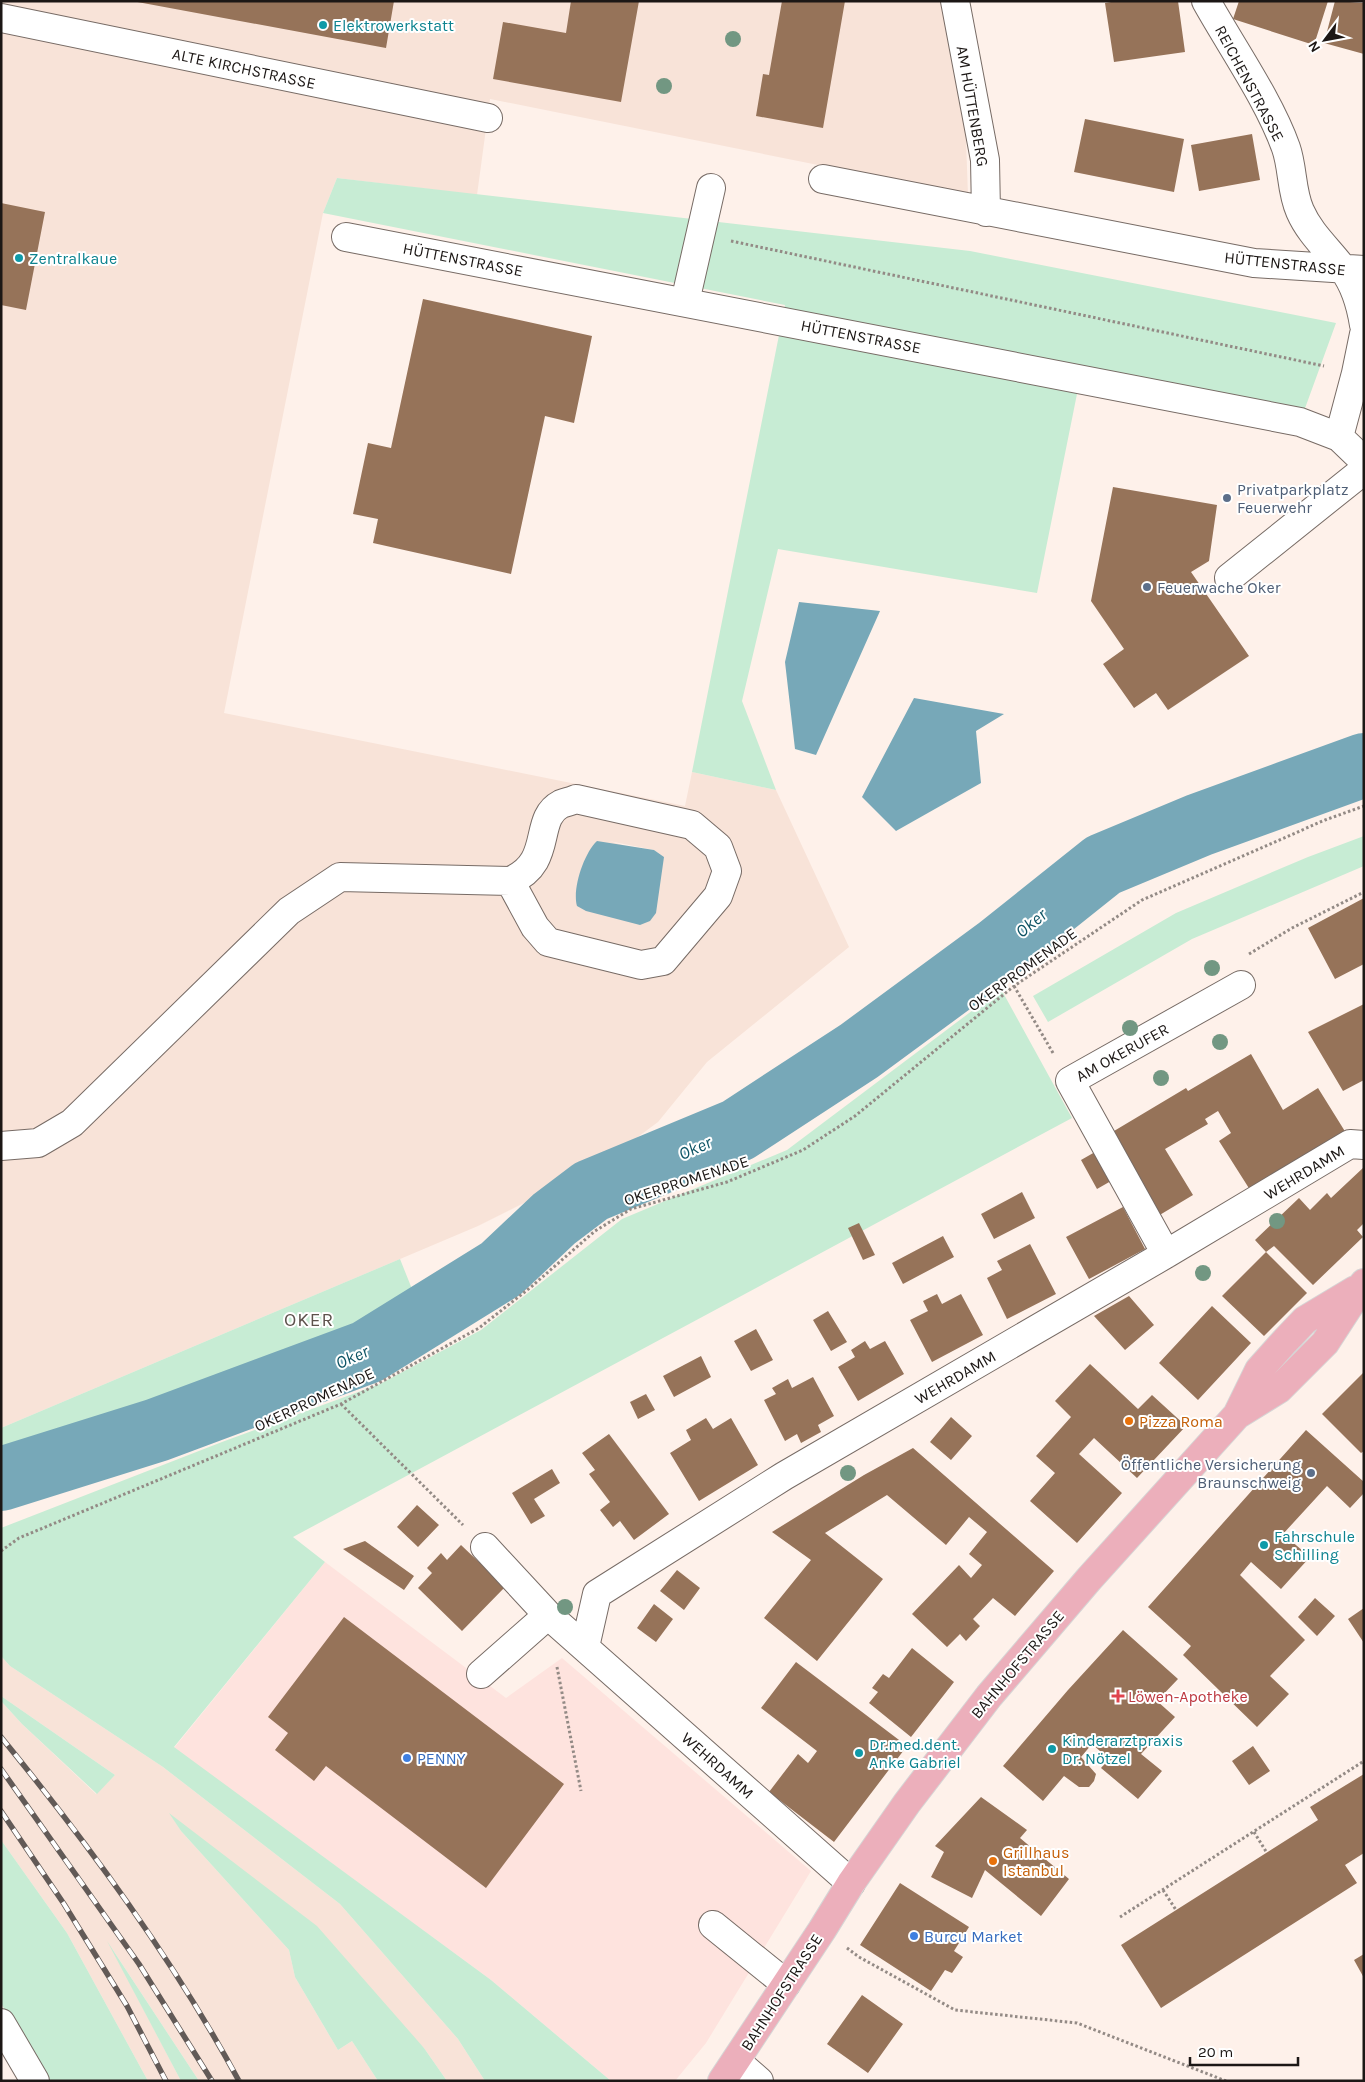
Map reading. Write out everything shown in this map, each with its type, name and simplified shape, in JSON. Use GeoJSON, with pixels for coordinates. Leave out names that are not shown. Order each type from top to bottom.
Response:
{"type":"FeatureCollection","features":[{"type":"Feature","properties":{"kind":"main road","name":"BAHNHOFSTRASSE"},"geometry":{"type":"LineString","coordinates":[[729,2071],[851,1883],[908,1803],[989,1696],[1089,1578],[1237,1415],[1280,1389],[1308,1362],[1325,1343],[1362,1288]]}},
{"type":"Feature","properties":{"kind":"street","name":"AM HÜTTENBERG"},"geometry":{"type":"LineString","coordinates":[[955,1],[985,160],[986,212]]}},
{"type":"Feature","properties":{"kind":"street","name":"REICHENSTRASSE"},"geometry":{"type":"LineString","coordinates":[[1206,1],[1273,118],[1286,150],[1290,180],[1300,210],[1314,235],[1354,270],[1364,325]]}},
{"type":"Feature","properties":{"kind":"street","name":"ALTE KIRCHSTRASSE"},"geometry":{"type":"LineString","coordinates":[[1,18],[488,118]]}},
{"type":"Feature","properties":{"kind":"street","name":"HÜTTENSTRASSE"},"geometry":{"type":"LineString","coordinates":[[823,179],[1254,263],[1354,270]]}},
{"type":"Feature","properties":{"kind":"street"},"geometry":{"type":"LineString","coordinates":[[685,302],[698,235],[710,188]]}},
{"type":"Feature","properties":{"kind":"street","name":"HÜTTENSTRASSE"},"geometry":{"type":"LineString","coordinates":[[346,237],[1300,422],[1339,437],[1364,461]]}},
{"type":"Feature","properties":{"kind":"street"},"geometry":{"type":"LineString","coordinates":[[1339,437],[1364,334]]}},
{"type":"Feature","properties":{"kind":"street"},"geometry":{"type":"LineString","coordinates":[[1229,578],[1364,470]]}},
{"type":"Feature","properties":{"kind":"street"},"geometry":{"type":"LineString","coordinates":[[1,1146],[38,1143],[72,1123],[289,911],[340,877],[510,880],[522,876],[531,868],[538,857],[547,820],[551,815],[560,804],[576,799],[692,825],[718,847],[727,871],[718,896],[663,961],[641,965],[548,942],[535,926],[510,880]]}},
{"type":"Feature","properties":{"kind":"street","name":"AM OKERUFER"},"geometry":{"type":"LineString","coordinates":[[1166,1254],[1070,1081],[1241,985]]}},
{"type":"Feature","properties":{"kind":"street","name":"WEHRDAMM"},"geometry":{"type":"LineString","coordinates":[[585,1647],[597,1594],[784,1476],[1166,1254],[1350,1144],[1364,1145]]}},
{"type":"Feature","properties":{"kind":"street","name":"WEHRDAMM"},"geometry":{"type":"LineString","coordinates":[[485,1547],[548,1616],[851,1883]]}},
{"type":"Feature","properties":{"kind":"street"},"geometry":{"type":"LineString","coordinates":[[481,1674],[548,1616]]}},
{"type":"Feature","properties":{"kind":"street"},"geometry":{"type":"LineString","coordinates":[[713,1925],[786,1984]]}},
{"type":"Feature","properties":{"kind":"street"},"geometry":{"type":"LineString","coordinates":[[1,2024],[35,2081]]}},
{"type":"Feature","properties":{"kind":"street"},"geometry":{"type":"LineString","coordinates":[[729,2071],[759,2081]]}},
{"type":"Feature","properties":{"kind":"path"},"geometry":{"type":"LineString","coordinates":[[698,235],[1356,373]]}},
{"type":"Feature","properties":{"kind":"path","name":"OKERPROMENADE"},"geometry":{"type":"LineString","coordinates":[[1,1551],[19,1538],[341,1404],[479,1328],[531,1287],[595,1231],[631,1210],[726,1182],[804,1150],[855,1116],[1014,986],[1142,900],[1364,806]]}},
{"type":"Feature","properties":{"kind":"path"},"geometry":{"type":"LineString","coordinates":[[1241,985],[1248,954],[1292,928],[1364,892]]}},
{"type":"Feature","properties":{"kind":"path"},"geometry":{"type":"LineString","coordinates":[[1014,986],[1070,1081]]}},
{"type":"Feature","properties":{"kind":"path"},"geometry":{"type":"LineString","coordinates":[[341,1404],[485,1547]]}},
{"type":"Feature","properties":{"kind":"path"},"geometry":{"type":"LineString","coordinates":[[557,1664],[581,1791]]}},
{"type":"Feature","properties":{"kind":"path"},"geometry":{"type":"LineString","coordinates":[[1120,1917],[1364,1762]]}},
{"type":"Feature","properties":{"kind":"path"},"geometry":{"type":"LineString","coordinates":[[1254,1832],[1267,1853]]}},
{"type":"Feature","properties":{"kind":"path"},"geometry":{"type":"LineString","coordinates":[[1163,1890],[1176,1910]]}},
{"type":"Feature","properties":{"kind":"path"},"geometry":{"type":"LineString","coordinates":[[842,1944],[858,1957],[955,2010],[1077,2023],[1226,2081]]}},
{"type":"Feature","properties":{"kind":"shaded area"},"geometry":{"type":"Polygon","coordinates":[[[1,1],[944,1],[964,87],[968,195],[490,99],[477,195],[337,178],[323,213],[224,713],[685,806],[692,772],[776,790],[849,947],[707,1062],[658,1122],[600,1165],[478,1226],[1,1428],[1,1]],[[609,841],[664,857],[654,850],[609,841]]]}},
{"type":"Feature","properties":{"kind":"shaded area"},"geometry":{"type":"Polygon","coordinates":[[[325,1562],[506,1698],[562,1658],[811,1871],[706,2043],[675,2081],[611,2081],[491,1980],[174,1748],[325,1562]]]}},
{"type":"Feature","properties":{"kind":"shaded area"},"geometry":{"type":"Polygon","coordinates":[[[1,1656],[10,1666],[163,1767],[340,1904],[458,2039],[485,2081],[447,2081],[424,2048],[171,1815],[181,1831],[289,1950],[295,1977],[338,2050],[352,2041],[378,2081],[199,2081],[111,1947],[181,2081],[148,2081],[67,1933],[1,1840],[1,1701],[22,1724],[96,1794],[115,1775],[1,1696],[1,1656]]]}},
{"type":"Feature","properties":{"kind":"green space"},"geometry":{"type":"Polygon","coordinates":[[[337,178],[970,251],[1336,323],[1300,422],[1080,379],[1037,593],[778,549],[742,701],[776,790],[692,772],[785,305],[323,213],[337,178]]]}},
{"type":"Feature","properties":{"kind":"green space"},"geometry":{"type":"Polygon","coordinates":[[[1364,836],[1364,866],[1192,939],[1048,1022],[1033,996],[1176,913],[1308,857],[1364,836]]]}},
{"type":"Feature","properties":{"kind":"green space"},"geometry":{"type":"Polygon","coordinates":[[[1001,989],[1072,1118],[293,1537],[325,1562],[174,1747],[491,1980],[611,2081],[485,2081],[458,2039],[340,1904],[163,1767],[10,1666],[1,1656],[1,1528],[222,1442],[380,1384],[481,1330],[622,1219],[787,1150],[1001,989]]]}},
{"type":"Feature","properties":{"kind":"green space"},"geometry":{"type":"Polygon","coordinates":[[[400,1259],[414,1294],[364,1327],[1,1483],[1,1428],[400,1259]]]}},
{"type":"Feature","properties":{"kind":"green space"},"geometry":{"type":"Polygon","coordinates":[[[1,1696],[115,1775],[97,1794],[22,1724],[1,1701],[1,1696]]]}},
{"type":"Feature","properties":{"kind":"green space"},"geometry":{"type":"Polygon","coordinates":[[[169,1813],[317,1926],[424,2048],[447,2081],[378,2081],[352,2041],[338,2050],[295,1977],[289,1950],[181,1831],[169,1813]]]}},
{"type":"Feature","properties":{"kind":"green space"},"geometry":{"type":"Polygon","coordinates":[[[1,1840],[67,1933],[148,2081],[43,2081],[1,2003],[1,1840]]]}},
{"type":"Feature","properties":{"kind":"green space"},"geometry":{"type":"Polygon","coordinates":[[[107,1941],[199,2081],[181,2081],[107,1941]]]}},
{"type":"Feature","properties":{"kind":"water"},"geometry":{"type":"Polygon","coordinates":[[[799,602],[880,611],[816,755],[795,749],[785,662],[799,602]]]}},
{"type":"Feature","properties":{"kind":"water"},"geometry":{"type":"Polygon","coordinates":[[[914,698],[1004,714],[976,731],[981,783],[896,831],[862,797],[914,698]]]}},
{"type":"Feature","properties":{"kind":"water"},"geometry":{"type":"Polygon","coordinates":[[[597,841],[654,850],[664,857],[656,913],[650,921],[640,925],[586,911],[577,906],[576,890],[580,872],[588,854],[597,841]]]}},
{"type":"Feature","properties":{"kind":"building","name":"Elektrowerkstatt"},"geometry":{"type":"Polygon","coordinates":[[[132,1],[394,1],[386,48],[132,1]]]}},
{"type":"Feature","properties":{"kind":"building"},"geometry":{"type":"Polygon","coordinates":[[[571,1],[639,1],[621,102],[493,79],[503,22],[566,33],[571,1]]]}},
{"type":"Feature","properties":{"kind":"building"},"geometry":{"type":"Polygon","coordinates":[[[782,1],[845,1],[823,128],[756,116],[763,74],[769,75],[782,1]]]}},
{"type":"Feature","properties":{"kind":"building"},"geometry":{"type":"Polygon","coordinates":[[[1117,1],[1178,1],[1185,52],[1114,62],[1105,3],[1117,1]]]}},
{"type":"Feature","properties":{"kind":"building"},"geometry":{"type":"Polygon","coordinates":[[[1239,1],[1328,1],[1314,45],[1233,19],[1239,1]]]}},
{"type":"Feature","properties":{"kind":"building"},"geometry":{"type":"Polygon","coordinates":[[[1335,1],[1364,3],[1364,54],[1324,43],[1335,1]]]}},
{"type":"Feature","properties":{"kind":"building"},"geometry":{"type":"Polygon","coordinates":[[[1085,119],[1184,139],[1174,192],[1074,172],[1085,119]]]}},
{"type":"Feature","properties":{"kind":"building"},"geometry":{"type":"Polygon","coordinates":[[[1252,134],[1260,180],[1199,191],[1191,145],[1252,134]]]}},
{"type":"Feature","properties":{"kind":"building","name":"Zentralkaue"},"geometry":{"type":"Polygon","coordinates":[[[1,203],[45,212],[26,310],[1,305],[1,203]]]}},
{"type":"Feature","properties":{"kind":"building"},"geometry":{"type":"Polygon","coordinates":[[[423,299],[592,336],[574,423],[545,416],[511,574],[373,543],[378,519],[353,514],[368,443],[391,448],[423,299]]]}},
{"type":"Feature","properties":{"kind":"building","name":"Feuerwache Oker"},"geometry":{"type":"Polygon","coordinates":[[[1113,487],[1217,505],[1209,561],[1191,572],[1249,656],[1168,710],[1156,693],[1134,708],[1103,664],[1124,649],[1091,601],[1113,487]]]}},
{"type":"Feature","properties":{"kind":"building"},"geometry":{"type":"Polygon","coordinates":[[[1364,898],[1364,964],[1335,979],[1308,928],[1364,898]]]}},
{"type":"Feature","properties":{"kind":"building"},"geometry":{"type":"Polygon","coordinates":[[[1364,1004],[1364,1080],[1343,1091],[1308,1032],[1364,1004]]]}},
{"type":"Feature","properties":{"kind":"building"},"geometry":{"type":"Polygon","coordinates":[[[1251,1054],[1283,1110],[1318,1088],[1346,1133],[1252,1193],[1219,1141],[1231,1133],[1218,1111],[1205,1119],[1208,1124],[1165,1149],[1193,1195],[1158,1216],[1109,1134],[1186,1088],[1188,1091],[1251,1054]]]}},
{"type":"Feature","properties":{"kind":"building"},"geometry":{"type":"Polygon","coordinates":[[[1095,1152],[1111,1181],[1097,1189],[1081,1160],[1095,1152]]]}},
{"type":"Feature","properties":{"kind":"building"},"geometry":{"type":"Polygon","coordinates":[[[1364,1167],[1364,1223],[1357,1230],[1363,1237],[1313,1285],[1274,1246],[1266,1252],[1255,1240],[1299,1198],[1310,1210],[1327,1193],[1331,1198],[1364,1167]]]}},
{"type":"Feature","properties":{"kind":"building"},"geometry":{"type":"Polygon","coordinates":[[[1022,1192],[1035,1218],[994,1239],[981,1214],[1022,1192]]]}},
{"type":"Feature","properties":{"kind":"building"},"geometry":{"type":"Polygon","coordinates":[[[1123,1207],[1145,1249],[1089,1279],[1066,1237],[1123,1207]]]}},
{"type":"Feature","properties":{"kind":"building"},"geometry":{"type":"Polygon","coordinates":[[[859,1223],[875,1255],[863,1260],[848,1228],[859,1223]]]}},
{"type":"Feature","properties":{"kind":"building"},"geometry":{"type":"Polygon","coordinates":[[[943,1236],[954,1257],[903,1284],[892,1263],[943,1236]]]}},
{"type":"Feature","properties":{"kind":"building"},"geometry":{"type":"Polygon","coordinates":[[[1030,1244],[1056,1294],[1007,1319],[987,1278],[1002,1270],[997,1261],[1030,1244]]]}},
{"type":"Feature","properties":{"kind":"building"},"geometry":{"type":"Polygon","coordinates":[[[1266,1252],[1307,1293],[1264,1336],[1222,1296],[1266,1252]]]}},
{"type":"Feature","properties":{"kind":"building"},"geometry":{"type":"Polygon","coordinates":[[[937,1294],[942,1304],[961,1294],[983,1335],[932,1362],[910,1320],[928,1311],[923,1301],[937,1294]]]}},
{"type":"Feature","properties":{"kind":"building"},"geometry":{"type":"Polygon","coordinates":[[[1129,1296],[1154,1325],[1125,1350],[1094,1316],[1129,1296]]]}},
{"type":"Feature","properties":{"kind":"building"},"geometry":{"type":"Polygon","coordinates":[[[1212,1306],[1251,1343],[1198,1400],[1159,1363],[1212,1306]]]}},
{"type":"Feature","properties":{"kind":"building"},"geometry":{"type":"Polygon","coordinates":[[[828,1311],[847,1342],[831,1351],[813,1320],[828,1311]]]}},
{"type":"Feature","properties":{"kind":"building"},"geometry":{"type":"Polygon","coordinates":[[[756,1329],[773,1360],[751,1371],[734,1341],[756,1329]]]}},
{"type":"Feature","properties":{"kind":"building"},"geometry":{"type":"Polygon","coordinates":[[[865,1341],[870,1349],[885,1341],[904,1374],[858,1401],[838,1367],[855,1357],[851,1350],[865,1341]]]}},
{"type":"Feature","properties":{"kind":"building"},"geometry":{"type":"Polygon","coordinates":[[[701,1356],[711,1377],[674,1397],[663,1376],[701,1356]]]}},
{"type":"Feature","properties":{"kind":"building"},"geometry":{"type":"Polygon","coordinates":[[[1090,1364],[1138,1409],[1152,1395],[1186,1426],[1137,1478],[1094,1438],[1079,1454],[1122,1493],[1077,1543],[1030,1501],[1055,1473],[1036,1456],[1071,1417],[1055,1401],[1090,1364]]]}},
{"type":"Feature","properties":{"kind":"building"},"geometry":{"type":"Polygon","coordinates":[[[1364,1372],[1364,1451],[1361,1453],[1322,1414],[1364,1372]]]}},
{"type":"Feature","properties":{"kind":"building"},"geometry":{"type":"Polygon","coordinates":[[[813,1377],[834,1416],[818,1425],[821,1432],[801,1443],[797,1434],[785,1441],[764,1400],[776,1394],[772,1388],[788,1379],[792,1388],[813,1377]]]}},
{"type":"Feature","properties":{"kind":"building"},"geometry":{"type":"Polygon","coordinates":[[[646,1394],[655,1410],[638,1419],[630,1402],[646,1394]]]}},
{"type":"Feature","properties":{"kind":"building"},"geometry":{"type":"Polygon","coordinates":[[[951,1417],[972,1436],[951,1460],[930,1442],[951,1417]]]}},
{"type":"Feature","properties":{"kind":"building"},"geometry":{"type":"Polygon","coordinates":[[[706,1418],[713,1429],[731,1418],[758,1465],[699,1501],[670,1453],[691,1440],[686,1430],[706,1418]]]}},
{"type":"Feature","properties":{"kind":"building"},"geometry":{"type":"Polygon","coordinates":[[[1306,1430],[1364,1482],[1364,1493],[1350,1508],[1327,1486],[1283,1534],[1310,1557],[1281,1589],[1251,1562],[1240,1575],[1305,1640],[1270,1676],[1289,1694],[1257,1727],[1183,1655],[1191,1646],[1148,1607],[1306,1430]]]}},
{"type":"Feature","properties":{"kind":"building"},"geometry":{"type":"Polygon","coordinates":[[[609,1434],[669,1514],[634,1540],[620,1521],[613,1527],[600,1510],[610,1502],[589,1474],[595,1470],[582,1453],[609,1434]]]}},
{"type":"Feature","properties":{"kind":"building"},"geometry":{"type":"Polygon","coordinates":[[[913,1448],[1054,1571],[1015,1616],[993,1598],[973,1619],[980,1626],[966,1641],[960,1634],[947,1647],[912,1614],[959,1565],[971,1578],[982,1565],[969,1554],[987,1532],[969,1517],[946,1545],[887,1495],[825,1533],[883,1579],[817,1661],[764,1618],[811,1560],[772,1532],[864,1475],[913,1448]]]}},
{"type":"Feature","properties":{"kind":"building"},"geometry":{"type":"Polygon","coordinates":[[[552,1469],[560,1483],[534,1499],[545,1516],[531,1524],[512,1493],[552,1469]]]}},
{"type":"Feature","properties":{"kind":"building"},"geometry":{"type":"Polygon","coordinates":[[[417,1505],[439,1525],[418,1547],[397,1527],[417,1505]]]}},
{"type":"Feature","properties":{"kind":"building"},"geometry":{"type":"Polygon","coordinates":[[[365,1541],[414,1576],[404,1590],[343,1549],[365,1541]]]}},
{"type":"Feature","properties":{"kind":"building"},"geometry":{"type":"Polygon","coordinates":[[[461,1545],[505,1587],[462,1631],[418,1588],[432,1573],[427,1568],[441,1553],[447,1560],[461,1545]]]}},
{"type":"Feature","properties":{"kind":"building"},"geometry":{"type":"Polygon","coordinates":[[[677,1570],[700,1588],[684,1610],[660,1591],[677,1570]]]}},
{"type":"Feature","properties":{"kind":"building"},"geometry":{"type":"Polygon","coordinates":[[[1315,1598],[1335,1616],[1317,1636],[1298,1617],[1315,1598]]]}},
{"type":"Feature","properties":{"kind":"building"},"geometry":{"type":"Polygon","coordinates":[[[654,1604],[673,1619],[656,1642],[637,1628],[654,1604]]]}},
{"type":"Feature","properties":{"kind":"building"},"geometry":{"type":"Polygon","coordinates":[[[1364,1608],[1364,1643],[1348,1619],[1364,1608]]]}},
{"type":"Feature","properties":{"kind":"building","name":"PENNY"},"geometry":{"type":"Polygon","coordinates":[[[344,1617],[564,1784],[486,1888],[326,1766],[314,1781],[275,1750],[288,1733],[268,1717],[344,1617]]]}},
{"type":"Feature","properties":{"kind":"building"},"geometry":{"type":"Polygon","coordinates":[[[1123,1630],[1178,1679],[1157,1701],[1175,1717],[1141,1754],[1162,1771],[1138,1799],[1101,1768],[1109,1759],[1092,1744],[1081,1757],[1096,1774],[1094,1781],[1089,1787],[1079,1787],[1064,1776],[1043,1801],[1003,1766],[1068,1690],[1123,1630]]]}},
{"type":"Feature","properties":{"kind":"building"},"geometry":{"type":"Polygon","coordinates":[[[912,1648],[954,1682],[911,1737],[869,1703],[878,1692],[872,1688],[883,1674],[889,1678],[912,1648]]]}},
{"type":"Feature","properties":{"kind":"building","name":"Dr.med.dent. Anke Gabriel"},"geometry":{"type":"Polygon","coordinates":[[[796,1662],[907,1746],[834,1842],[769,1792],[798,1754],[808,1763],[817,1751],[761,1708],[796,1662]]]}},
{"type":"Feature","properties":{"kind":"building"},"geometry":{"type":"Polygon","coordinates":[[[1253,1746],[1270,1771],[1249,1785],[1232,1761],[1253,1746]]]}},
{"type":"Feature","properties":{"kind":"building"},"geometry":{"type":"Polygon","coordinates":[[[1364,1774],[1364,1853],[1345,1865],[1357,1883],[1161,2008],[1121,1945],[1318,1820],[1310,1807],[1364,1774]]]}},
{"type":"Feature","properties":{"kind":"building","name":"Grillhaus Istanbul"},"geometry":{"type":"Polygon","coordinates":[[[981,1797],[1027,1830],[1020,1838],[1069,1879],[1041,1916],[985,1870],[972,1898],[931,1877],[944,1852],[935,1846],[981,1797]]]}},
{"type":"Feature","properties":{"kind":"building","name":"Burcu Market"},"geometry":{"type":"Polygon","coordinates":[[[900,1883],[969,1927],[954,1951],[963,1957],[952,1973],[945,1970],[931,1991],[860,1945],[900,1883]]]}},
{"type":"Feature","properties":{"kind":"building"},"geometry":{"type":"Polygon","coordinates":[[[1364,1954],[1364,1978],[1354,1960],[1364,1954]]]}},
{"type":"Feature","properties":{"kind":"building"},"geometry":{"type":"Polygon","coordinates":[[[862,1995],[903,2024],[868,2073],[827,2044],[862,1995]]]}},
{"type":"Feature","properties":{"kind":"waterway","name":"Oker"},"geometry":{"type":"LineString","coordinates":[[1,1479],[157,1430],[367,1352],[501,1269],[554,1219],[591,1191],[738,1130],[859,1051],[999,948],[1103,865],[1199,825],[1364,765]]}},
{"type":"Feature","properties":{"kind":"railway"},"geometry":{"type":"LineString","coordinates":[[1,1737],[98,1861],[158,1947],[239,2081]]}},
{"type":"Feature","properties":{"kind":"railway"},"geometry":{"type":"LineString","coordinates":[[1,1769],[139,1964],[212,2081]]}},
{"type":"Feature","properties":{"kind":"railway"},"geometry":{"type":"LineString","coordinates":[[1,1811],[64,1904],[127,2006],[166,2081]]}},
{"type":"Feature","properties":{"kind":"place","name":"Elektrowerkstatt"},"geometry":{"type":"Point","coordinates":[323,25]}},
{"type":"Feature","properties":{"kind":"place","name":"Zentralkaue"},"geometry":{"type":"Point","coordinates":[19,258]}},
{"type":"Feature","properties":{"kind":"place","name":"Privatparkplatz Feuerwehr"},"geometry":{"type":"Point","coordinates":[1227,498]}},
{"type":"Feature","properties":{"kind":"place","name":"Feuerwache Oker"},"geometry":{"type":"Point","coordinates":[1147,587]}},
{"type":"Feature","properties":{"kind":"place","name":"Pizza Roma"},"geometry":{"type":"Point","coordinates":[1129,1421]}},
{"type":"Feature","properties":{"kind":"place","name":"Öffentliche Versicherung Braunschweig"},"geometry":{"type":"Point","coordinates":[1311,1473]}},
{"type":"Feature","properties":{"kind":"place","name":"Fahrschule Schilling"},"geometry":{"type":"Point","coordinates":[1264,1545]}},
{"type":"Feature","properties":{"kind":"place","name":"Löwen-Apotheke"},"geometry":{"type":"Point","coordinates":[1118,1696]}},
{"type":"Feature","properties":{"kind":"place","name":"Kinderarztpraxis Dr. Nötzel"},"geometry":{"type":"Point","coordinates":[1052,1749]}},
{"type":"Feature","properties":{"kind":"place","name":"Dr.med.dent. Anke Gabriel"},"geometry":{"type":"Point","coordinates":[859,1753]}},
{"type":"Feature","properties":{"kind":"place","name":"PENNY"},"geometry":{"type":"Point","coordinates":[407,1758]}},
{"type":"Feature","properties":{"kind":"place","name":"Grillhaus Istanbul"},"geometry":{"type":"Point","coordinates":[993,1861]}},
{"type":"Feature","properties":{"kind":"place","name":"Burcu Market"},"geometry":{"type":"Point","coordinates":[914,1936]}},
{"type":"Feature","properties":{"kind":"district","name":"OKER"},"geometry":{"type":"Point","coordinates":[309,1319]}}]}
